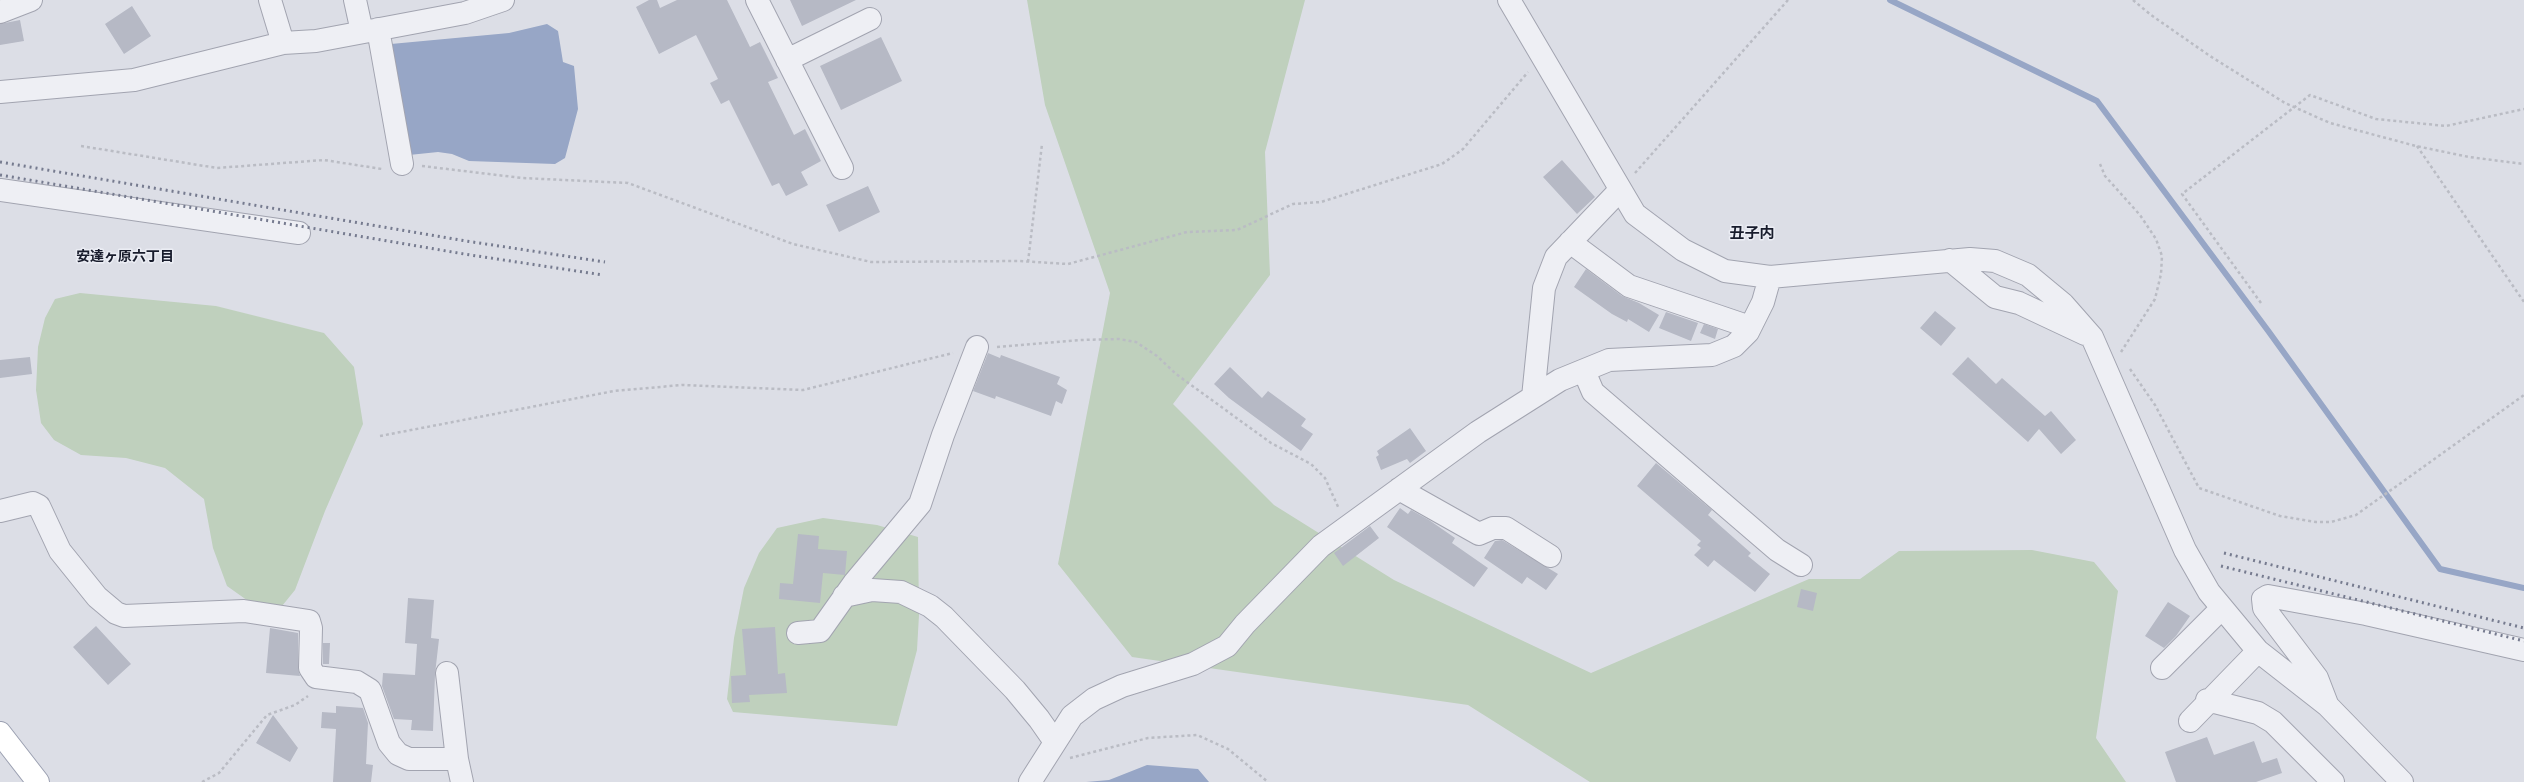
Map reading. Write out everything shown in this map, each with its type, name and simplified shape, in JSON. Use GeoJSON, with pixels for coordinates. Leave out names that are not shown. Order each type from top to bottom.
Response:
{"type":"FeatureCollection","features":[{"type":"Feature","properties":{"kind":"main road"},"geometry":{"type":"LineString","coordinates":[[0,733],[38,782]]}},
{"type":"Feature","properties":{"kind":"street"},"geometry":{"type":"LineString","coordinates":[[0,12],[31,0]]}},
{"type":"Feature","properties":{"kind":"street"},"geometry":{"type":"LineString","coordinates":[[270,0],[283,43]]}},
{"type":"Feature","properties":{"kind":"street"},"geometry":{"type":"LineString","coordinates":[[355,0],[370,31],[402,164]]}},
{"type":"Feature","properties":{"kind":"street"},"geometry":{"type":"LineString","coordinates":[[0,92],[134,80],[283,43],[316,41],[465,13],[504,0]]}},
{"type":"Feature","properties":{"kind":"street"},"geometry":{"type":"LineString","coordinates":[[757,0],[842,168]]}},
{"type":"Feature","properties":{"kind":"street"},"geometry":{"type":"LineString","coordinates":[[1509,0],[1635,214],[1683,250],[1726,271],[1770,278],[1950,260],[1970,259],[1995,261],[2028,275],[2063,304],[2095,345],[2185,550],[2209,592],[2258,651],[2327,705],[2402,782]]}},
{"type":"Feature","properties":{"kind":"street"},"geometry":{"type":"LineString","coordinates":[[787,60],[870,19]]}},
{"type":"Feature","properties":{"kind":"street"},"geometry":{"type":"LineString","coordinates":[[0,190],[299,233]]}},
{"type":"Feature","properties":{"kind":"street"},"geometry":{"type":"LineString","coordinates":[[1533,397],[1544,288],[1556,257],[1620,190]]}},
{"type":"Feature","properties":{"kind":"street"},"geometry":{"type":"LineString","coordinates":[[1570,242],[1630,286],[1750,327]]}},
{"type":"Feature","properties":{"kind":"street"},"geometry":{"type":"LineString","coordinates":[[1950,260],[1995,297],[2019,302],[2095,345]]}},
{"type":"Feature","properties":{"kind":"street"},"geometry":{"type":"LineString","coordinates":[[1034,774],[1072,716],[1094,699],[1122,686],[1193,664],[1228,646],[1245,624],[1321,546],[1478,432],[1560,380],[1609,360],[1712,355],[1734,346],[1750,327],[1763,302],[1770,278]]}},
{"type":"Feature","properties":{"kind":"street"},"geometry":{"type":"LineString","coordinates":[[798,633],[820,631],[844,596],[920,504],[943,436],[977,348]]}},
{"type":"Feature","properties":{"kind":"street"},"geometry":{"type":"LineString","coordinates":[[1584,371],[1593,392],[1777,550],[1801,565]]}},
{"type":"Feature","properties":{"kind":"street"},"geometry":{"type":"LineString","coordinates":[[1399,489],[1479,534],[1492,528],[1506,528],[1550,556]]}},
{"type":"Feature","properties":{"kind":"street"},"geometry":{"type":"LineString","coordinates":[[0,511],[33,503],[39,506],[60,551],[97,597],[116,614],[124,616],[244,611],[309,621],[311,628],[310,668],[316,677],[357,682],[370,690],[389,743],[398,754],[409,759],[457,759]]}},
{"type":"Feature","properties":{"kind":"street"},"geometry":{"type":"LineString","coordinates":[[844,596],[872,590],[901,592],[930,606],[944,617],[1015,690],[1039,718],[1055,742]]}},
{"type":"Feature","properties":{"kind":"street"},"geometry":{"type":"LineString","coordinates":[[2327,705],[2317,678],[2264,608],[2263,599],[2268,596],[2366,614],[2524,650]]}},
{"type":"Feature","properties":{"kind":"street"},"geometry":{"type":"LineString","coordinates":[[2162,668],[2222,608]]}},
{"type":"Feature","properties":{"kind":"street"},"geometry":{"type":"LineString","coordinates":[[2190,721],[2207,700],[2258,651]]}},
{"type":"Feature","properties":{"kind":"street"},"geometry":{"type":"LineString","coordinates":[[447,673],[457,759],[462,782]]}},
{"type":"Feature","properties":{"kind":"street"},"geometry":{"type":"LineString","coordinates":[[2207,700],[2258,713],[2274,722],[2333,782]]}},
{"type":"Feature","properties":{"kind":"path"},"geometry":{"type":"LineString","coordinates":[[1620,190],[1788,0]]}},
{"type":"Feature","properties":{"kind":"path"},"geometry":{"type":"LineString","coordinates":[[2133,0],[2151,15],[2210,56],[2294,107],[2330,123],[2416,146],[2469,157],[2524,164]]}},
{"type":"Feature","properties":{"kind":"path"},"geometry":{"type":"LineString","coordinates":[[80,146],[217,168],[324,160],[383,169],[402,164],[522,178],[628,183],[793,244],[871,262],[1028,262],[1068,264],[1187,232],[1237,230],[1292,204],[1321,202],[1442,164],[1463,149],[1542,56]]}},
{"type":"Feature","properties":{"kind":"path"},"geometry":{"type":"LineString","coordinates":[[2261,303],[2182,194],[2310,95],[2376,119],[2446,126],[2524,109]]}},
{"type":"Feature","properties":{"kind":"path"},"geometry":{"type":"LineString","coordinates":[[1028,262],[1042,144]]}},
{"type":"Feature","properties":{"kind":"path"},"geometry":{"type":"LineString","coordinates":[[2416,146],[2524,302]]}},
{"type":"Feature","properties":{"kind":"path"},"geometry":{"type":"LineString","coordinates":[[2095,345],[2119,354],[2155,299],[2161,274],[2162,256],[2156,239],[2140,215],[2105,176],[2100,164]]}},
{"type":"Feature","properties":{"kind":"path"},"geometry":{"type":"LineString","coordinates":[[380,436],[614,391],[682,385],[803,390],[977,348],[1119,339],[1136,342],[1157,356],[1176,374],[1271,443],[1311,464],[1326,478],[1347,528]]}},
{"type":"Feature","properties":{"kind":"path"},"geometry":{"type":"LineString","coordinates":[[2128,366],[2155,404],[2199,488],[2280,516],[2316,522],[2331,522],[2356,515],[2524,395]]}},
{"type":"Feature","properties":{"kind":"path"},"geometry":{"type":"LineString","coordinates":[[202,782],[220,773],[267,716],[295,705],[334,679]]}},
{"type":"Feature","properties":{"kind":"path"},"geometry":{"type":"LineString","coordinates":[[1034,774],[1148,738],[1197,735],[1228,749],[1268,782]]}},
{"type":"Feature","properties":{"kind":"green space"},"geometry":{"type":"Polygon","coordinates":[[[1027,0],[1305,0],[1265,152],[1270,275],[1173,404],[1274,505],[1394,580],[1591,673],[1809,579],[1860,579],[1899,551],[2032,550],[2094,562],[2118,591],[2096,738],[2126,782],[1590,782],[1468,705],[1132,657],[1058,564],[1110,293],[1045,105],[1027,0]]]}},
{"type":"Feature","properties":{"kind":"green space"},"geometry":{"type":"Polygon","coordinates":[[[80,293],[216,306],[324,333],[354,367],[363,424],[325,511],[295,590],[282,606],[258,608],[227,586],[213,548],[204,499],[165,468],[126,458],[81,455],[54,440],[41,423],[36,390],[38,347],[45,318],[55,299],[80,293]]]}},
{"type":"Feature","properties":{"kind":"green space"},"geometry":{"type":"Polygon","coordinates":[[[823,518],[877,525],[918,537],[919,615],[917,650],[897,726],[733,712],[727,699],[734,638],[744,588],[759,553],[777,528],[823,518]]]}},
{"type":"Feature","properties":{"kind":"water"},"geometry":{"type":"Polygon","coordinates":[[[547,24],[558,31],[563,62],[574,66],[578,109],[565,158],[555,164],[469,161],[452,154],[438,152],[409,155],[391,44],[509,33],[547,24]]]}},
{"type":"Feature","properties":{"kind":"water"},"geometry":{"type":"Polygon","coordinates":[[[1147,765],[1198,769],[1209,782],[1086,782],[1109,780],[1147,765]]]}},
{"type":"Feature","properties":{"kind":"building"},"geometry":{"type":"Polygon","coordinates":[[[649,0],[657,0],[660,8],[677,0],[727,0],[750,47],[760,42],[778,78],[768,82],[794,135],[805,129],[821,161],[801,172],[808,185],[786,196],[779,183],[772,186],[729,100],[721,104],[710,83],[718,79],[696,35],[659,54],[636,7],[649,0]]]}},
{"type":"Feature","properties":{"kind":"building"},"geometry":{"type":"Polygon","coordinates":[[[790,0],[856,0],[802,26],[790,0]]]}},
{"type":"Feature","properties":{"kind":"building"},"geometry":{"type":"Polygon","coordinates":[[[132,6],[151,36],[124,54],[105,24],[132,6]]]}},
{"type":"Feature","properties":{"kind":"building"},"geometry":{"type":"Polygon","coordinates":[[[20,20],[24,41],[0,45],[0,24],[20,20]]]}},
{"type":"Feature","properties":{"kind":"building"},"geometry":{"type":"Polygon","coordinates":[[[881,37],[902,81],[841,110],[820,66],[881,37]]]}},
{"type":"Feature","properties":{"kind":"building"},"geometry":{"type":"Polygon","coordinates":[[[1562,160],[1595,197],[1577,214],[1543,177],[1562,160]]]}},
{"type":"Feature","properties":{"kind":"building"},"geometry":{"type":"Polygon","coordinates":[[[868,186],[880,212],[839,232],[826,205],[868,186]]]}},
{"type":"Feature","properties":{"kind":"building"},"geometry":{"type":"Polygon","coordinates":[[[1586,269],[1622,296],[1639,303],[1659,315],[1649,332],[1628,319],[1627,322],[1612,314],[1574,287],[1586,269]]]}},
{"type":"Feature","properties":{"kind":"building"},"geometry":{"type":"Polygon","coordinates":[[[1935,311],[1956,328],[1941,346],[1920,328],[1935,311]]]}},
{"type":"Feature","properties":{"kind":"building"},"geometry":{"type":"Polygon","coordinates":[[[1666,312],[1698,323],[1691,341],[1659,328],[1666,312]]]}},
{"type":"Feature","properties":{"kind":"building"},"geometry":{"type":"Polygon","coordinates":[[[1704,324],[1718,329],[1715,339],[1700,333],[1704,324]]]}},
{"type":"Feature","properties":{"kind":"building"},"geometry":{"type":"Polygon","coordinates":[[[988,353],[1000,358],[1001,355],[1060,377],[1057,384],[1067,390],[1062,404],[1056,401],[1051,416],[996,396],[995,399],[973,391],[988,353]]]}},
{"type":"Feature","properties":{"kind":"building"},"geometry":{"type":"Polygon","coordinates":[[[30,357],[32,374],[0,378],[0,360],[30,357]]]}},
{"type":"Feature","properties":{"kind":"building"},"geometry":{"type":"Polygon","coordinates":[[[1968,357],[1996,384],[2002,378],[2045,416],[2051,411],[2076,440],[2061,454],[2039,429],[2028,442],[1952,374],[1968,357]]]}},
{"type":"Feature","properties":{"kind":"building"},"geometry":{"type":"Polygon","coordinates":[[[1230,367],[1262,398],[1268,391],[1306,419],[1301,426],[1313,434],[1301,451],[1229,398],[1214,384],[1230,367]]]}},
{"type":"Feature","properties":{"kind":"building"},"geometry":{"type":"Polygon","coordinates":[[[1410,428],[1426,451],[1410,463],[1407,459],[1381,470],[1376,457],[1379,455],[1377,451],[1410,428]]]}},
{"type":"Feature","properties":{"kind":"building"},"geometry":{"type":"Polygon","coordinates":[[[1656,463],[1712,510],[1708,515],[1751,553],[1748,556],[1770,574],[1755,592],[1714,560],[1708,567],[1694,555],[1701,548],[1697,545],[1701,541],[1637,486],[1656,463]]]}},
{"type":"Feature","properties":{"kind":"building"},"geometry":{"type":"Polygon","coordinates":[[[1400,508],[1408,514],[1411,510],[1429,520],[1455,538],[1452,543],[1488,568],[1474,587],[1387,527],[1400,508]]]}},
{"type":"Feature","properties":{"kind":"building"},"geometry":{"type":"Polygon","coordinates":[[[1370,526],[1379,538],[1343,566],[1334,553],[1370,526]]]}},
{"type":"Feature","properties":{"kind":"building"},"geometry":{"type":"Polygon","coordinates":[[[798,534],[819,536],[818,549],[847,551],[845,575],[823,573],[820,603],[779,599],[780,583],[793,584],[798,534]]]}},
{"type":"Feature","properties":{"kind":"building"},"geometry":{"type":"Polygon","coordinates":[[[1502,540],[1558,574],[1546,590],[1527,577],[1522,584],[1484,558],[1495,541],[1502,540]]]}},
{"type":"Feature","properties":{"kind":"building"},"geometry":{"type":"Polygon","coordinates":[[[1801,589],[1817,593],[1813,611],[1797,607],[1801,589]]]}},
{"type":"Feature","properties":{"kind":"building"},"geometry":{"type":"Polygon","coordinates":[[[408,598],[434,600],[431,638],[439,639],[435,674],[433,731],[411,730],[412,720],[394,719],[382,686],[383,673],[415,675],[417,644],[405,643],[408,598]]]}},
{"type":"Feature","properties":{"kind":"building"},"geometry":{"type":"Polygon","coordinates":[[[2168,602],[2190,616],[2176,636],[2164,648],[2145,636],[2168,602]]]}},
{"type":"Feature","properties":{"kind":"building"},"geometry":{"type":"Polygon","coordinates":[[[96,626],[131,664],[108,685],[73,647],[96,626]]]}},
{"type":"Feature","properties":{"kind":"building"},"geometry":{"type":"Polygon","coordinates":[[[775,627],[778,674],[785,673],[787,693],[749,695],[750,702],[732,703],[731,676],[746,675],[742,629],[775,627]]]}},
{"type":"Feature","properties":{"kind":"building"},"geometry":{"type":"Polygon","coordinates":[[[270,628],[298,633],[298,668],[300,676],[266,673],[270,628]]]}},
{"type":"Feature","properties":{"kind":"building"},"geometry":{"type":"Polygon","coordinates":[[[323,643],[330,643],[329,664],[323,664],[323,643]]]}},
{"type":"Feature","properties":{"kind":"building"},"geometry":{"type":"Polygon","coordinates":[[[336,706],[363,708],[368,723],[366,764],[373,765],[371,782],[333,782],[336,729],[321,728],[322,712],[336,713],[336,706]]]}},
{"type":"Feature","properties":{"kind":"building"},"geometry":{"type":"Polygon","coordinates":[[[273,715],[298,748],[290,762],[256,743],[273,715]]]}},
{"type":"Feature","properties":{"kind":"building"},"geometry":{"type":"Polygon","coordinates":[[[2207,737],[2214,755],[2254,741],[2262,763],[2277,758],[2282,773],[2256,782],[2176,782],[2165,752],[2207,737]]]}},
{"type":"Feature","properties":{"kind":"waterway"},"geometry":{"type":"LineString","coordinates":[[1890,0],[2097,101],[2269,332],[2440,569],[2524,588]]}},
{"type":"Feature","properties":{"kind":"railway"},"geometry":{"type":"LineString","coordinates":[[0,162],[466,241],[605,262]]}},
{"type":"Feature","properties":{"kind":"railway"},"geometry":{"type":"LineString","coordinates":[[0,175],[464,254],[603,275]]}},
{"type":"Feature","properties":{"kind":"railway"},"geometry":{"type":"LineString","coordinates":[[2224,553],[2524,628]]}},
{"type":"Feature","properties":{"kind":"railway"},"geometry":{"type":"LineString","coordinates":[[2221,566],[2524,641]]}},
{"type":"Feature","properties":{"kind":"district","name":"丑子内"},"geometry":{"type":"Point","coordinates":[1752,233]}},
{"type":"Feature","properties":{"kind":"district","name":"安達ヶ原六丁目"},"geometry":{"type":"Point","coordinates":[125,257]}}]}
